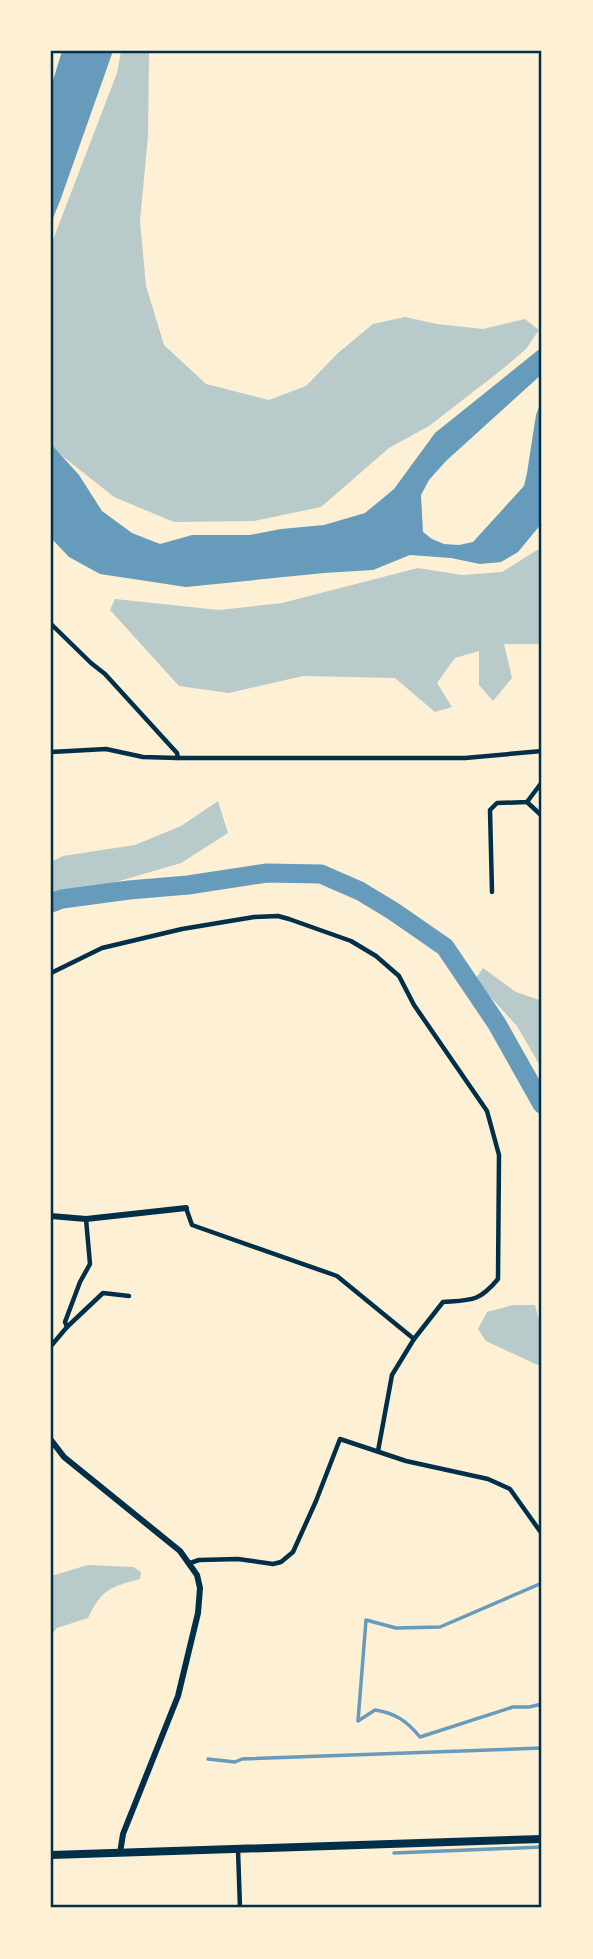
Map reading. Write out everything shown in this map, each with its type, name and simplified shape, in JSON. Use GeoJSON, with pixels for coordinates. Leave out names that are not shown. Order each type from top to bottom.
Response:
{"type":"FeatureCollection","features":[{"type":"Feature","properties":{"kind":"highway"},"geometry":{"type":"LineString","coordinates":[[51,1855],[542,1839]]}},
{"type":"Feature","properties":{"kind":"street"},"geometry":{"type":"LineString","coordinates":[[51,624],[90,663],[105,674],[177,753],[178,758]]}},
{"type":"Feature","properties":{"kind":"street"},"geometry":{"type":"LineString","coordinates":[[51,752],[106,750],[143,757],[178,758],[465,758],[542,751]]}},
{"type":"Feature","properties":{"kind":"street"},"geometry":{"type":"LineString","coordinates":[[527,802],[542,782]]}},
{"type":"Feature","properties":{"kind":"street"},"geometry":{"type":"LineString","coordinates":[[492,892],[490,810],[497,803],[527,802],[542,816]]}},
{"type":"Feature","properties":{"kind":"street"},"geometry":{"type":"LineString","coordinates":[[51,973],[102,948],[182,929],[254,917],[278,916],[351,941],[376,956],[399,976],[414,1005],[487,1111],[499,1155],[498,1279],[475,1299],[443,1302],[414,1339],[392,1375],[378,1451]]}},
{"type":"Feature","properties":{"kind":"street"},"geometry":{"type":"LineString","coordinates":[[51,1216],[86,1219],[186,1208],[192,1226],[337,1276],[414,1339]]}},
{"type":"Feature","properties":{"kind":"street"},"geometry":{"type":"LineString","coordinates":[[67,1327],[65,1322],[90,1264],[86,1219]]}},
{"type":"Feature","properties":{"kind":"street"},"geometry":{"type":"LineString","coordinates":[[51,1346],[103,1293],[129,1296]]}},
{"type":"Feature","properties":{"kind":"street"},"geometry":{"type":"LineString","coordinates":[[190,1563],[199,1560],[238,1559],[273,1564],[281,1562],[293,1552],[340,1439],[406,1461],[488,1479],[510,1489],[542,1534]]}},
{"type":"Feature","properties":{"kind":"street"},"geometry":{"type":"LineString","coordinates":[[51,1440],[64,1457],[180,1551],[197,1575],[200,1588],[198,1613],[178,1696],[167,1729],[122,1834],[120,1853]]}},
{"type":"Feature","properties":{"kind":"street"},"geometry":{"type":"LineString","coordinates":[[237,1850],[240,1908]]}},
{"type":"Feature","properties":{"kind":"shaded area"},"geometry":{"type":"Polygon","coordinates":[[[121,51],[149,51],[148,136],[140,221],[146,286],[164,345],[206,384],[269,400],[306,386],[338,353],[373,324],[405,317],[483,329],[525,319],[539,330],[526,349],[429,426],[389,448],[321,507],[254,521],[174,522],[114,497],[51,447],[51,245],[117,73],[121,51]]]}},
{"type":"Feature","properties":{"kind":"shaded area"},"geometry":{"type":"Polygon","coordinates":[[[542,547],[542,645],[504,644],[512,678],[493,701],[479,685],[479,651],[455,658],[437,683],[452,707],[435,712],[395,678],[303,676],[229,693],[179,686],[110,610],[115,599],[219,610],[282,603],[418,568],[462,575],[502,572],[542,547]]]}},
{"type":"Feature","properties":{"kind":"shaded area"},"geometry":{"type":"Polygon","coordinates":[[[218,801],[228,833],[181,863],[51,901],[51,862],[63,856],[135,845],[181,826],[218,801]]]}},
{"type":"Feature","properties":{"kind":"shaded area"},"geometry":{"type":"Polygon","coordinates":[[[483,968],[516,992],[542,1001],[542,1069],[517,1026],[475,980],[483,968]]]}},
{"type":"Feature","properties":{"kind":"shaded area"},"geometry":{"type":"Polygon","coordinates":[[[513,1305],[535,1305],[542,1322],[542,1367],[486,1341],[478,1329],[487,1312],[513,1305]]]}},
{"type":"Feature","properties":{"kind":"shaded area"},"geometry":{"type":"Polygon","coordinates":[[[88,1565],[133,1567],[141,1572],[140,1579],[108,1591],[88,1618],[57,1628],[51,1635],[51,1576],[88,1565]]]}},
{"type":"Feature","properties":{"kind":"water"},"geometry":{"type":"Polygon","coordinates":[[[62,51],[113,51],[51,223],[51,87],[62,51]]]}},
{"type":"Feature","properties":{"kind":"water"},"geometry":{"type":"Polygon","coordinates":[[[542,347],[542,374],[446,461],[429,480],[421,495],[423,532],[444,544],[473,542],[524,486],[536,415],[542,398],[542,523],[518,552],[501,562],[480,564],[451,558],[410,555],[373,570],[186,587],[100,574],[69,557],[51,538],[51,444],[79,475],[102,511],[132,533],[160,544],[192,535],[250,535],[324,525],[365,513],[394,489],[435,433],[542,347]]]}},
{"type":"Feature","properties":{"kind":"waterway"},"geometry":{"type":"LineString","coordinates":[[51,903],[62,899],[267,873],[321,874],[360,891],[445,947],[497,1024],[542,1104]]}},
{"type":"Feature","properties":{"kind":"waterway"},"geometry":{"type":"LineString","coordinates":[[542,1583],[440,1627],[396,1628],[366,1620],[358,1721],[375,1710],[382,1711],[400,1719],[420,1737],[513,1707],[542,1704]]}},
{"type":"Feature","properties":{"kind":"waterway"},"geometry":{"type":"LineString","coordinates":[[208,1759],[235,1762],[242,1759],[542,1748]]}},
{"type":"Feature","properties":{"kind":"waterway"},"geometry":{"type":"LineString","coordinates":[[394,1853],[542,1847]]}}]}
